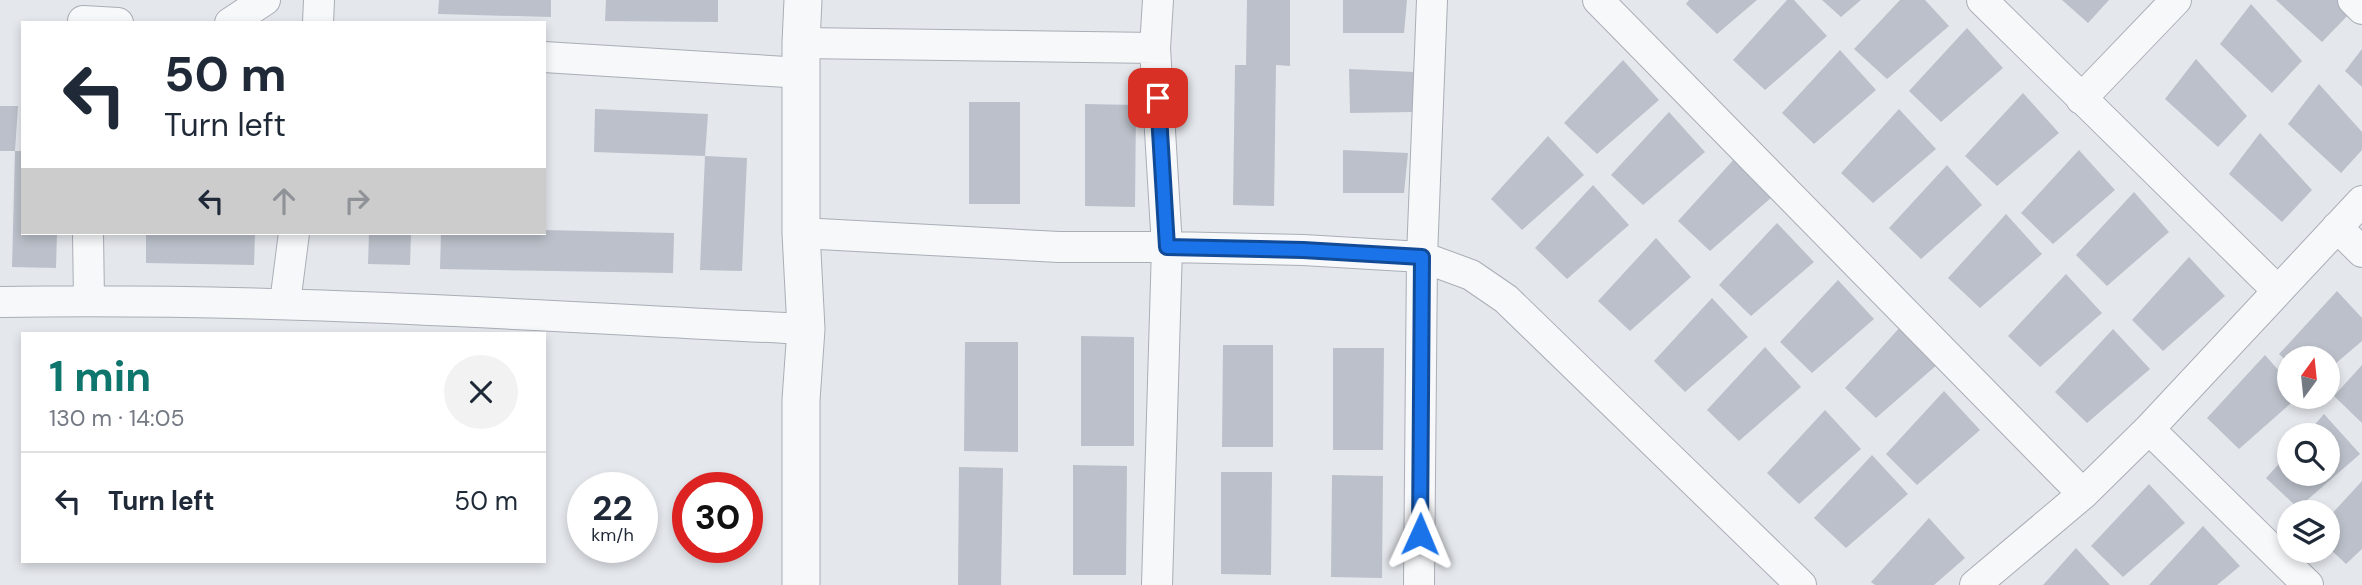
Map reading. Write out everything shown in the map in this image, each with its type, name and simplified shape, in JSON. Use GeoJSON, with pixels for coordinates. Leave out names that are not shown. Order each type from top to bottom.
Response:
{"type":"FeatureCollection","features":[{"type":"Feature","properties":{"kind":"street"},"geometry":{"type":"LineString","coordinates":[[233,21],[265,0]]}},
{"type":"Feature","properties":{"kind":"street"},"geometry":{"type":"LineString","coordinates":[[318,21],[319,0]]}},
{"type":"Feature","properties":{"kind":"street"},"geometry":{"type":"LineString","coordinates":[[801,585],[802,400],[806,329],[802,233],[803,0]]}},
{"type":"Feature","properties":{"kind":"street"},"geometry":{"type":"LineString","coordinates":[[1157,585],[1167,247],[1156,48],[1158,0]]}},
{"type":"Feature","properties":{"kind":"street"},"geometry":{"type":"LineString","coordinates":[[1419,585],[1422,257],[1432,0]]}},
{"type":"Feature","properties":{"kind":"street"},"geometry":{"type":"LineString","coordinates":[[1598,0],[2083,494]]}},
{"type":"Feature","properties":{"kind":"street"},"geometry":{"type":"LineString","coordinates":[[1982,0],[2277,290]]}},
{"type":"Feature","properties":{"kind":"street"},"geometry":{"type":"LineString","coordinates":[[2081,99],[2176,0]]}},
{"type":"Feature","properties":{"kind":"street"},"geometry":{"type":"LineString","coordinates":[[2353,0],[2362,9]]}},
{"type":"Feature","properties":{"kind":"street"},"geometry":{"type":"LineString","coordinates":[[83,15],[109,21]]}},
{"type":"Feature","properties":{"kind":"street"},"geometry":{"type":"LineString","coordinates":[[546,57],[801,58],[1156,48]]}},
{"type":"Feature","properties":{"kind":"street"},"geometry":{"type":"LineString","coordinates":[[1975,585],[2083,494],[2149,429],[2362,201]]}},
{"type":"Feature","properties":{"kind":"street"},"geometry":{"type":"LineString","coordinates":[[2337,227],[2362,252]]}},
{"type":"Feature","properties":{"kind":"street"},"geometry":{"type":"LineString","coordinates":[[802,233],[1059,247],[1303,250],[1422,257],[1471,275],[1506,299],[1801,585]]}},
{"type":"Feature","properties":{"kind":"street"},"geometry":{"type":"LineString","coordinates":[[88,235],[89,300]]}},
{"type":"Feature","properties":{"kind":"street"},"geometry":{"type":"LineString","coordinates":[[285,303],[294,235]]}},
{"type":"Feature","properties":{"kind":"street"},"geometry":{"type":"LineString","coordinates":[[0,302],[89,300],[285,303],[806,329]]}},
{"type":"Feature","properties":{"kind":"street"},"geometry":{"type":"LineString","coordinates":[[2149,429],[2308,585]]}},
{"type":"Feature","properties":{"kind":"building"},"geometry":{"type":"Polygon","coordinates":[[[439,0],[551,0],[551,17],[438,14],[439,0]]]}},
{"type":"Feature","properties":{"kind":"building"},"geometry":{"type":"Polygon","coordinates":[[[606,0],[718,0],[718,22],[605,21],[606,0]]]}},
{"type":"Feature","properties":{"kind":"building"},"geometry":{"type":"Polygon","coordinates":[[[1247,0],[1290,0],[1290,66],[1276,65],[1274,206],[1233,205],[1235,65],[1246,65],[1247,0]]]}},
{"type":"Feature","properties":{"kind":"building"},"geometry":{"type":"Polygon","coordinates":[[[1343,0],[1407,0],[1404,33],[1343,33],[1343,0]]]}},
{"type":"Feature","properties":{"kind":"building"},"geometry":{"type":"Polygon","coordinates":[[[1689,0],[1757,0],[1717,34],[1686,4],[1689,0]]]}},
{"type":"Feature","properties":{"kind":"building"},"geometry":{"type":"Polygon","coordinates":[[[1787,0],[1794,0],[1827,36],[1765,90],[1733,60],[1787,0]]]}},
{"type":"Feature","properties":{"kind":"building"},"geometry":{"type":"Polygon","coordinates":[[[1822,0],[1861,0],[1841,17],[1822,0]]]}},
{"type":"Feature","properties":{"kind":"building"},"geometry":{"type":"Polygon","coordinates":[[[1900,0],[1925,0],[1949,26],[1887,79],[1854,49],[1900,0]]]}},
{"type":"Feature","properties":{"kind":"building"},"geometry":{"type":"Polygon","coordinates":[[[2062,0],[2109,0],[2088,23],[2062,0]]]}},
{"type":"Feature","properties":{"kind":"building"},"geometry":{"type":"Polygon","coordinates":[[[2276,0],[2342,0],[2352,11],[2322,42],[2276,0]]]}},
{"type":"Feature","properties":{"kind":"building"},"geometry":{"type":"Polygon","coordinates":[[[2251,4],[2302,61],[2272,93],[2220,44],[2251,4]]]}},
{"type":"Feature","properties":{"kind":"building"},"geometry":{"type":"Polygon","coordinates":[[[1967,28],[2003,68],[1941,122],[1909,91],[1967,28]]]}},
{"type":"Feature","properties":{"kind":"building"},"geometry":{"type":"Polygon","coordinates":[[[2362,49],[2362,87],[2345,71],[2362,49]]]}},
{"type":"Feature","properties":{"kind":"building"},"geometry":{"type":"Polygon","coordinates":[[[1840,50],[1876,90],[1814,144],[1782,113],[1840,50]]]}},
{"type":"Feature","properties":{"kind":"building"},"geometry":{"type":"Polygon","coordinates":[[[2196,59],[2247,116],[2218,147],[2165,99],[2196,59]]]}},
{"type":"Feature","properties":{"kind":"building"},"geometry":{"type":"Polygon","coordinates":[[[1623,60],[1659,100],[1597,154],[1564,123],[1623,60]]]}},
{"type":"Feature","properties":{"kind":"building"},"geometry":{"type":"Polygon","coordinates":[[[1349,69],[1415,72],[1412,112],[1350,113],[1349,69]]]}},
{"type":"Feature","properties":{"kind":"building"},"geometry":{"type":"Polygon","coordinates":[[[2319,84],[2362,132],[2362,150],[2341,173],[2288,124],[2319,84]]]}},
{"type":"Feature","properties":{"kind":"building"},"geometry":{"type":"Polygon","coordinates":[[[2023,93],[2059,133],[1997,186],[1965,156],[2023,93]]]}},
{"type":"Feature","properties":{"kind":"building"},"geometry":{"type":"Polygon","coordinates":[[[969,102],[1020,102],[1020,204],[969,204],[969,102]]]}},
{"type":"Feature","properties":{"kind":"building"},"geometry":{"type":"Polygon","coordinates":[[[1085,104],[1136,105],[1135,207],[1085,206],[1085,104]]]}},
{"type":"Feature","properties":{"kind":"building"},"geometry":{"type":"Polygon","coordinates":[[[0,106],[18,106],[15,151],[0,151],[0,106]]]}},
{"type":"Feature","properties":{"kind":"building"},"geometry":{"type":"Polygon","coordinates":[[[595,109],[708,114],[705,156],[594,152],[595,109]]]}},
{"type":"Feature","properties":{"kind":"building"},"geometry":{"type":"Polygon","coordinates":[[[1899,109],[1936,149],[1873,203],[1841,173],[1899,109]]]}},
{"type":"Feature","properties":{"kind":"building"},"geometry":{"type":"Polygon","coordinates":[[[1669,112],[1705,152],[1643,205],[1611,175],[1669,112]]]}},
{"type":"Feature","properties":{"kind":"building"},"geometry":{"type":"Polygon","coordinates":[[[2260,133],[2312,190],[2282,222],[2229,174],[2260,133]]]}},
{"type":"Feature","properties":{"kind":"building"},"geometry":{"type":"Polygon","coordinates":[[[1548,136],[1584,175],[1522,230],[1491,199],[1548,136]]]}},
{"type":"Feature","properties":{"kind":"building"},"geometry":{"type":"Polygon","coordinates":[[[1343,150],[1408,153],[1404,193],[1343,193],[1343,150]]]}},
{"type":"Feature","properties":{"kind":"building"},"geometry":{"type":"Polygon","coordinates":[[[2079,150],[2115,190],[2053,244],[2021,213],[2079,150]]]}},
{"type":"Feature","properties":{"kind":"building"},"geometry":{"type":"Polygon","coordinates":[[[15,151],[21,151],[21,235],[57,235],[56,268],[12,267],[15,151]]]}},
{"type":"Feature","properties":{"kind":"building"},"geometry":{"type":"Polygon","coordinates":[[[705,156],[747,158],[742,271],[700,270],[705,156]]]}},
{"type":"Feature","properties":{"kind":"building"},"geometry":{"type":"Polygon","coordinates":[[[1736,157],[1772,197],[1710,251],[1678,221],[1736,157]]]}},
{"type":"Feature","properties":{"kind":"building"},"geometry":{"type":"Polygon","coordinates":[[[1947,165],[1982,205],[1921,259],[1889,228],[1947,165]]]}},
{"type":"Feature","properties":{"kind":"building"},"geometry":{"type":"Polygon","coordinates":[[[1593,185],[1629,225],[1567,279],[1535,248],[1593,185]]]}},
{"type":"Feature","properties":{"kind":"building"},"geometry":{"type":"Polygon","coordinates":[[[2134,192],[2169,232],[2107,286],[2076,255],[2134,192]]]}},
{"type":"Feature","properties":{"kind":"building"},"geometry":{"type":"Polygon","coordinates":[[[2006,214],[2042,254],[1980,308],[1948,278],[2006,214]]]}},
{"type":"Feature","properties":{"kind":"building"},"geometry":{"type":"Polygon","coordinates":[[[1777,223],[1814,262],[1751,316],[1719,285],[1777,223]]]}},
{"type":"Feature","properties":{"kind":"building"},"geometry":{"type":"Polygon","coordinates":[[[546,230],[674,233],[673,273],[440,269],[441,235],[546,235],[546,230]]]}},
{"type":"Feature","properties":{"kind":"building"},"geometry":{"type":"Polygon","coordinates":[[[146,235],[255,235],[254,265],[146,263],[146,235]]]}},
{"type":"Feature","properties":{"kind":"building"},"geometry":{"type":"Polygon","coordinates":[[[369,235],[411,235],[410,265],[368,264],[369,235]]]}},
{"type":"Feature","properties":{"kind":"building"},"geometry":{"type":"Polygon","coordinates":[[[1656,238],[1691,277],[1630,331],[1598,301],[1656,238]]]}},
{"type":"Feature","properties":{"kind":"building"},"geometry":{"type":"Polygon","coordinates":[[[2189,257],[2225,296],[2163,351],[2132,320],[2189,257]]]}},
{"type":"Feature","properties":{"kind":"building"},"geometry":{"type":"Polygon","coordinates":[[[2066,274],[2102,313],[2040,367],[2008,336],[2066,274]]]}},
{"type":"Feature","properties":{"kind":"building"},"geometry":{"type":"Polygon","coordinates":[[[1838,280],[1874,319],[1812,373],[1780,342],[1838,280]]]}},
{"type":"Feature","properties":{"kind":"building"},"geometry":{"type":"Polygon","coordinates":[[[2337,291],[2362,318],[2362,341],[2340,360],[2340,346],[2286,346],[2337,291]]]}},
{"type":"Feature","properties":{"kind":"building"},"geometry":{"type":"Polygon","coordinates":[[[1712,298],[1748,337],[1685,392],[1654,361],[1712,298]]]}},
{"type":"Feature","properties":{"kind":"building"},"geometry":{"type":"Polygon","coordinates":[[[1902,325],[1938,364],[1876,418],[1845,388],[1902,325]]]}},
{"type":"Feature","properties":{"kind":"building"},"geometry":{"type":"Polygon","coordinates":[[[2113,329],[2150,369],[2087,423],[2055,392],[2113,329]]]}},
{"type":"Feature","properties":{"kind":"building"},"geometry":{"type":"Polygon","coordinates":[[[1081,336],[1134,337],[1134,446],[1081,446],[1081,336]]]}},
{"type":"Feature","properties":{"kind":"building"},"geometry":{"type":"Polygon","coordinates":[[[965,342],[1018,342],[1018,452],[964,451],[965,342]]]}},
{"type":"Feature","properties":{"kind":"building"},"geometry":{"type":"Polygon","coordinates":[[[1223,345],[1273,345],[1273,447],[1222,447],[1223,345]]]}},
{"type":"Feature","properties":{"kind":"building"},"geometry":{"type":"Polygon","coordinates":[[[1765,347],[1801,387],[1739,441],[1707,410],[1765,347]]]}},
{"type":"Feature","properties":{"kind":"building"},"geometry":{"type":"Polygon","coordinates":[[[1333,348],[1384,348],[1383,450],[1333,450],[1333,348]]]}},
{"type":"Feature","properties":{"kind":"building"},"geometry":{"type":"Polygon","coordinates":[[[2265,355],[2277,368],[2277,410],[2283,410],[2239,449],[2207,418],[2265,355]]]}},
{"type":"Feature","properties":{"kind":"building"},"geometry":{"type":"Polygon","coordinates":[[[2362,365],[2362,423],[2340,402],[2340,389],[2362,365]]]}},
{"type":"Feature","properties":{"kind":"building"},"geometry":{"type":"Polygon","coordinates":[[[1944,391],[1980,430],[1917,485],[1886,454],[1944,391]]]}},
{"type":"Feature","properties":{"kind":"building"},"geometry":{"type":"Polygon","coordinates":[[[1825,410],[1861,449],[1799,504],[1767,473],[1825,410]]]}},
{"type":"Feature","properties":{"kind":"building"},"geometry":{"type":"Polygon","coordinates":[[[2324,414],[2332,423],[2316,423],[2324,414]]]}},
{"type":"Feature","properties":{"kind":"building"},"geometry":{"type":"Polygon","coordinates":[[[2340,432],[2360,454],[2340,471],[2340,432]]]}},
{"type":"Feature","properties":{"kind":"building"},"geometry":{"type":"Polygon","coordinates":[[[1872,455],[1908,494],[1846,548],[1814,518],[1872,455]]]}},
{"type":"Feature","properties":{"kind":"building"},"geometry":{"type":"Polygon","coordinates":[[[1073,465],[1127,466],[1126,575],[1073,575],[1073,465]]]}},
{"type":"Feature","properties":{"kind":"building"},"geometry":{"type":"Polygon","coordinates":[[[2277,466],[2277,486],[2323,486],[2307,500],[2289,500],[2266,478],[2277,466]]]}},
{"type":"Feature","properties":{"kind":"building"},"geometry":{"type":"Polygon","coordinates":[[[959,467],[1003,468],[1001,585],[958,585],[959,467]]]}},
{"type":"Feature","properties":{"kind":"building"},"geometry":{"type":"Polygon","coordinates":[[[1221,472],[1272,472],[1271,575],[1221,574],[1221,472]]]}},
{"type":"Feature","properties":{"kind":"building"},"geometry":{"type":"Polygon","coordinates":[[[1332,475],[1383,476],[1382,578],[1331,577],[1332,475]]]}},
{"type":"Feature","properties":{"kind":"building"},"geometry":{"type":"Polygon","coordinates":[[[2362,481],[2362,549],[2346,564],[2340,558],[2340,505],[2362,481]]]}},
{"type":"Feature","properties":{"kind":"building"},"geometry":{"type":"Polygon","coordinates":[[[2149,484],[2185,523],[2123,577],[2091,546],[2149,484]]]}},
{"type":"Feature","properties":{"kind":"building"},"geometry":{"type":"Polygon","coordinates":[[[1929,518],[1965,558],[1934,585],[1875,585],[1871,582],[1929,518]]]}},
{"type":"Feature","properties":{"kind":"building"},"geometry":{"type":"Polygon","coordinates":[[[2203,526],[2240,566],[2217,585],[2149,585],[2203,526]]]}},
{"type":"Feature","properties":{"kind":"building"},"geometry":{"type":"Polygon","coordinates":[[[2076,548],[2110,585],[2043,585],[2076,548]]]}},
{"type":"Feature","properties":{"kind":"route"},"geometry":{"type":"LineString","coordinates":[[1158,98],[1167,247],[1303,250],[1422,257],[1420,534]]}}]}
